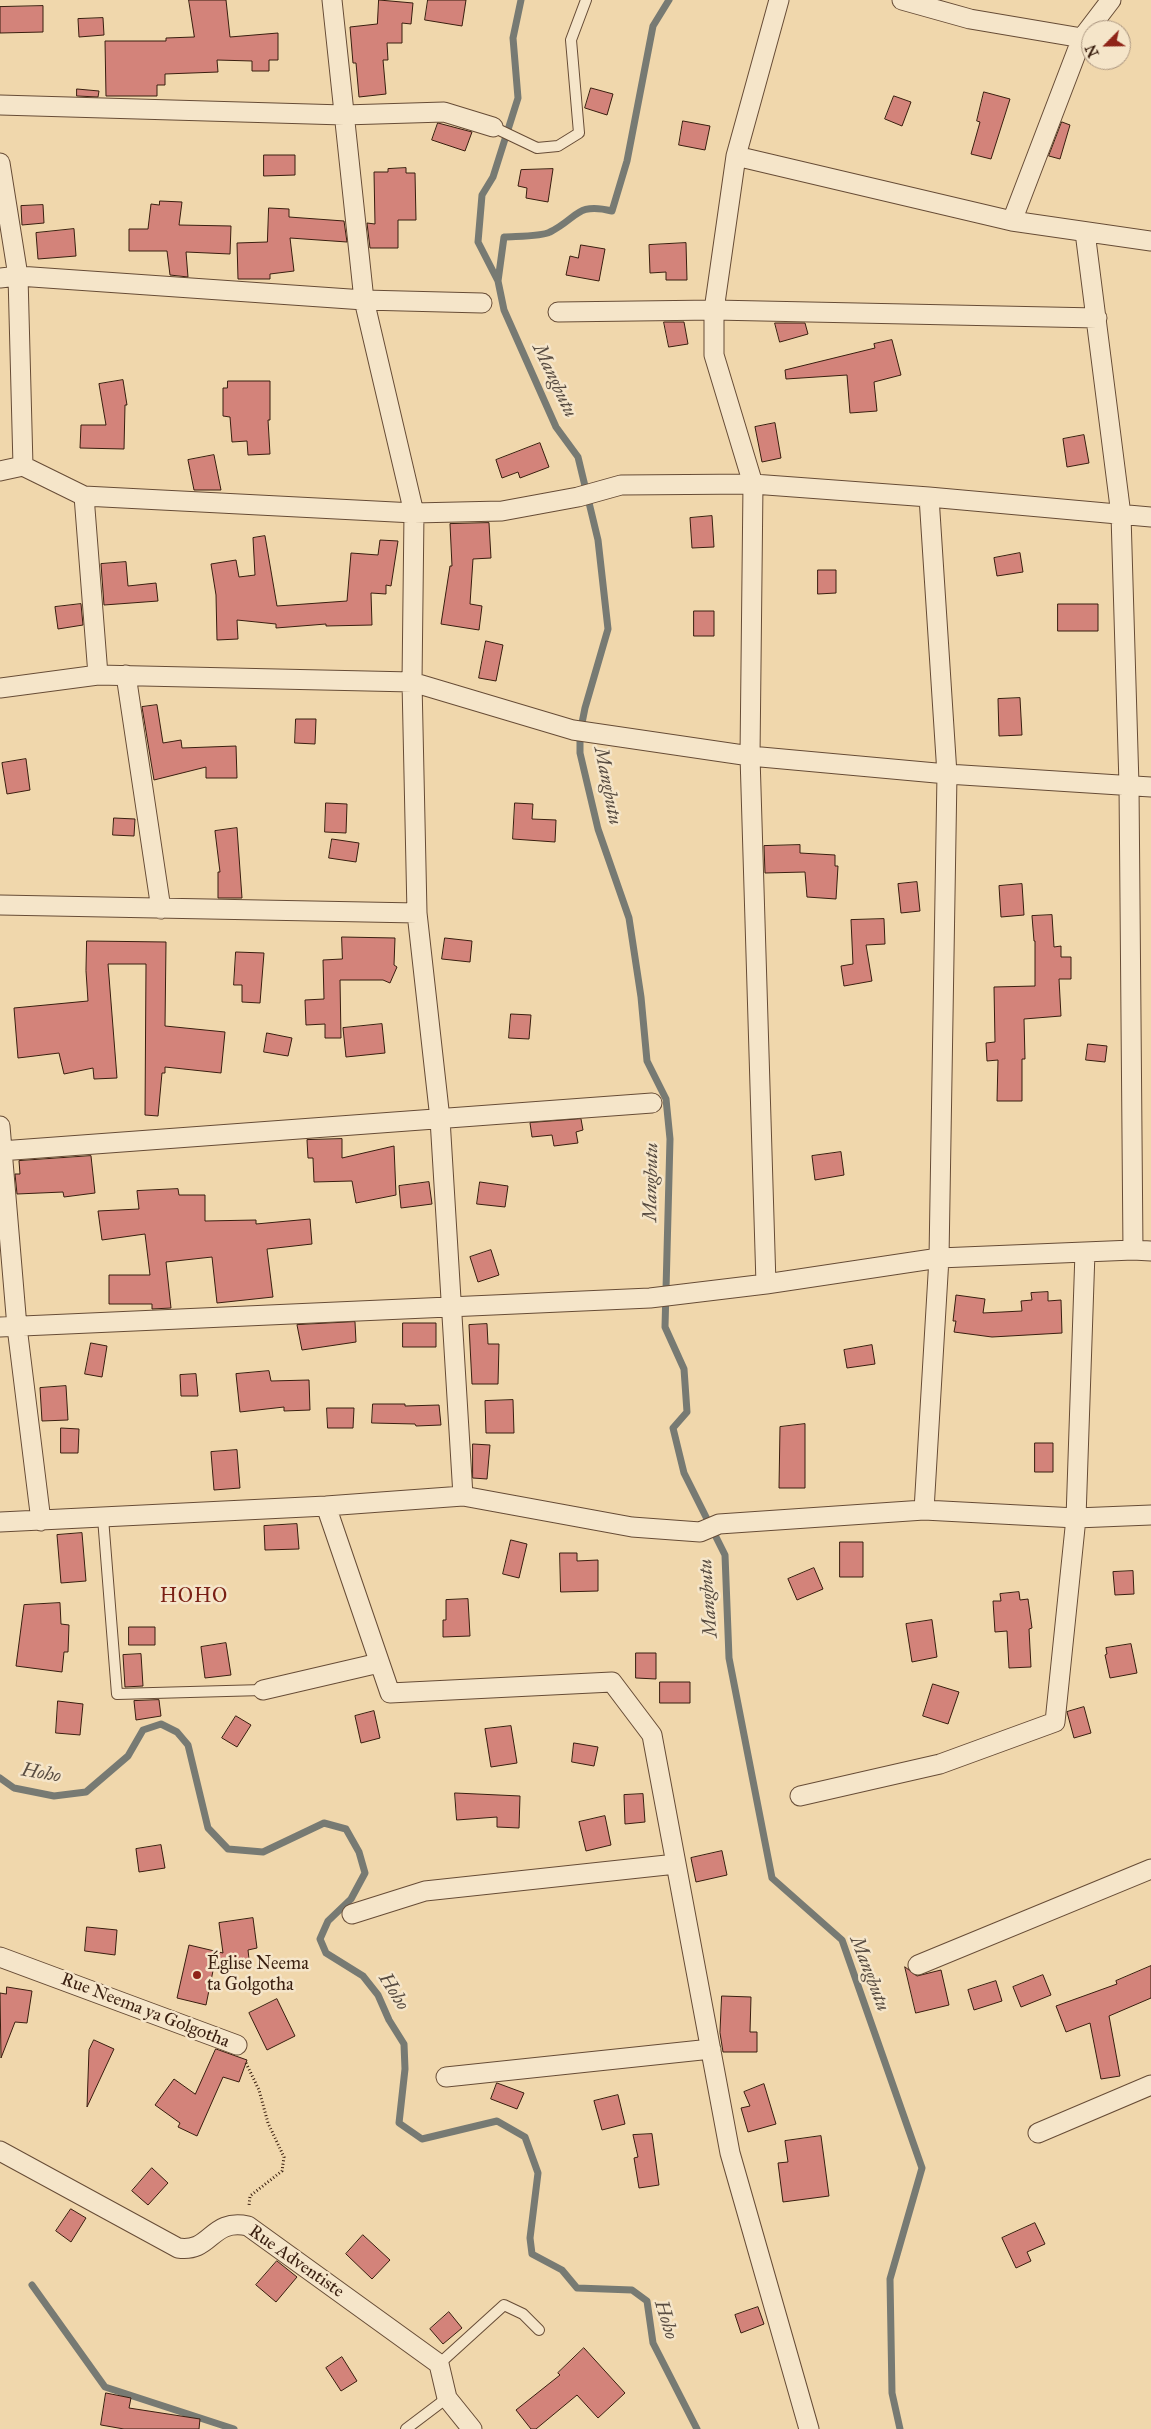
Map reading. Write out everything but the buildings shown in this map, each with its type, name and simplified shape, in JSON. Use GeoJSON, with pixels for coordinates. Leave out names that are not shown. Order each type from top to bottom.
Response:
{"type":"FeatureCollection","features":[{"type":"Feature","properties":{"kind":"street"},"geometry":{"type":"LineString","coordinates":[[332,0],[364,300],[414,512],[412,682],[417,913],[440,1119],[463,1496]]}},
{"type":"Feature","properties":{"kind":"street"},"geometry":{"type":"LineString","coordinates":[[766,1284],[750,756],[753,484],[714,355],[714,310],[736,156],[779,0]]}},
{"type":"Feature","properties":{"kind":"street"},"geometry":{"type":"LineString","coordinates":[[902,0],[970,19],[1081,38]]}},
{"type":"Feature","properties":{"kind":"street"},"geometry":{"type":"LineString","coordinates":[[1096,20],[1111,0]]}},
{"type":"Feature","properties":{"kind":"street"},"geometry":{"type":"LineString","coordinates":[[1012,221],[1081,41]]}},
{"type":"Feature","properties":{"kind":"street"},"geometry":{"type":"LineString","coordinates":[[0,105],[344,115],[444,112],[493,127]]}},
{"type":"Feature","properties":{"kind":"street"},"geometry":{"type":"LineString","coordinates":[[736,156],[1012,221],[1151,241]]}},
{"type":"Feature","properties":{"kind":"street"},"geometry":{"type":"LineString","coordinates":[[0,163],[22,466]]}},
{"type":"Feature","properties":{"kind":"street"},"geometry":{"type":"LineString","coordinates":[[8,1327],[650,1298],[766,1284],[939,1258],[1142,1251],[1121,515],[1085,232]]}},
{"type":"Feature","properties":{"kind":"street"},"geometry":{"type":"LineString","coordinates":[[9,277],[364,300],[482,303]]}},
{"type":"Feature","properties":{"kind":"street"},"geometry":{"type":"LineString","coordinates":[[558,312],[714,310],[1097,318]]}},
{"type":"Feature","properties":{"kind":"street"},"geometry":{"type":"LineString","coordinates":[[0,471],[22,466],[84,496],[414,512],[502,511],[586,495],[621,485],[753,484],[929,496],[1151,517]]}},
{"type":"Feature","properties":{"kind":"street"},"geometry":{"type":"LineString","coordinates":[[84,496],[98,675]]}},
{"type":"Feature","properties":{"kind":"street"},"geometry":{"type":"LineString","coordinates":[[924,1510],[939,1258],[946,774],[929,496]]}},
{"type":"Feature","properties":{"kind":"street"},"geometry":{"type":"LineString","coordinates":[[0,688],[98,675],[412,682],[573,730],[750,756],[946,774],[1151,787]]}},
{"type":"Feature","properties":{"kind":"street"},"geometry":{"type":"LineString","coordinates":[[126,675],[161,909]]}},
{"type":"Feature","properties":{"kind":"street"},"geometry":{"type":"LineString","coordinates":[[0,905],[417,913]]}},
{"type":"Feature","properties":{"kind":"street"},"geometry":{"type":"LineString","coordinates":[[1,1151],[652,1103]]}},
{"type":"Feature","properties":{"kind":"street"},"geometry":{"type":"LineString","coordinates":[[0,1126],[8,1327],[42,1521]]}},
{"type":"Feature","properties":{"kind":"street"},"geometry":{"type":"LineString","coordinates":[[800,1796],[940,1764],[1056,1722],[1076,1518],[1084,1252]]}},
{"type":"Feature","properties":{"kind":"street"},"geometry":{"type":"LineString","coordinates":[[0,1522],[326,1506],[463,1496],[632,1527],[700,1532],[719,1524],[924,1510],[1076,1518],[1151,1515]]}},
{"type":"Feature","properties":{"kind":"street"},"geometry":{"type":"LineString","coordinates":[[326,1506],[390,1693],[612,1682],[652,1735],[730,2152],[809,2429]]}},
{"type":"Feature","properties":{"kind":"street"},"geometry":{"type":"LineString","coordinates":[[262,1690],[379,1663]]}},
{"type":"Feature","properties":{"kind":"street"},"geometry":{"type":"LineString","coordinates":[[352,1914],[424,1891],[676,1864]]}},
{"type":"Feature","properties":{"kind":"street"},"geometry":{"type":"LineString","coordinates":[[918,1965],[1151,1869]]}},
{"type":"Feature","properties":{"kind":"street","name":"Rue Neema ya Golgotha"},"geometry":{"type":"LineString","coordinates":[[0,1956],[237,2045]]}},
{"type":"Feature","properties":{"kind":"street"},"geometry":{"type":"LineString","coordinates":[[446,2077],[711,2049]]}},
{"type":"Feature","properties":{"kind":"street"},"geometry":{"type":"LineString","coordinates":[[1038,2133],[1151,2085]]}},
{"type":"Feature","properties":{"kind":"street","name":"Rue Adventiste"},"geometry":{"type":"LineString","coordinates":[[0,2151],[178,2248],[190,2250],[202,2245],[220,2228],[234,2223],[248,2226],[438,2364]]}},
{"type":"Feature","properties":{"kind":"street"},"geometry":{"type":"LineString","coordinates":[[438,2364],[446,2398],[472,2429]]}},
{"type":"Feature","properties":{"kind":"lane"},"geometry":{"type":"LineString","coordinates":[[493,127],[538,148],[558,146],[579,133],[571,40],[586,0]]}},
{"type":"Feature","properties":{"kind":"lane"},"geometry":{"type":"LineString","coordinates":[[103,1518],[117,1694],[262,1690]]}},
{"type":"Feature","properties":{"kind":"lane"},"geometry":{"type":"LineString","coordinates":[[438,2364],[504,2305],[523,2314],[539,2330]]}},
{"type":"Feature","properties":{"kind":"lane"},"geometry":{"type":"LineString","coordinates":[[406,2429],[446,2398]]}},
{"type":"Feature","properties":{"kind":"path","name":"Rue Neema ya Golgotha"},"geometry":{"type":"LineString","coordinates":[[237,2045],[259,2090],[268,2123],[284,2157],[282,2171],[250,2196],[248,2226]]}},
{"type":"Feature","properties":{"kind":"waterway"},"geometry":{"type":"LineString","coordinates":[[498,281],[478,242],[482,195],[493,177],[518,98],[513,38],[521,0]]}},
{"type":"Feature","properties":{"kind":"waterway","name":"Mangbutu"},"geometry":{"type":"LineString","coordinates":[[669,0],[653,26],[627,161],[612,211],[600,209],[584,210],[546,234],[504,237],[498,281],[504,310],[556,427],[578,457],[598,540],[608,629],[585,708],[580,733],[580,753],[598,829],[629,918],[641,997],[647,1061],[666,1099],[670,1139],[665,1327],[684,1369],[687,1412],[673,1428],[684,1473],[725,1555],[729,1658],[772,1878],[842,1940],[922,2168],[890,2279],[892,2393],[900,2429]]}},
{"type":"Feature","properties":{"kind":"waterway","name":"Hoho"},"geometry":{"type":"LineString","coordinates":[[0,1778],[14,1788],[54,1796],[86,1792],[128,1756],[143,1730],[161,1724],[177,1732],[188,1745],[208,1828],[228,1849],[263,1852],[324,1823],[346,1829],[359,1852],[365,1873],[351,1899],[328,1921],[320,1939],[326,1953],[363,1976],[378,1995],[389,2020],[404,2044],[405,2069],[399,2123],[422,2139],[497,2121],[525,2137],[538,2173],[530,2238],[532,2254],[562,2270],[577,2288],[632,2290],[647,2301],[653,2343],[697,2429]]}},
{"type":"Feature","properties":{"kind":"waterway"},"geometry":{"type":"LineString","coordinates":[[32,2285],[105,2387],[234,2429]]}},
{"type":"Feature","properties":{"kind":"place","name":"Église Neema ta Golgotha"},"geometry":{"type":"Point","coordinates":[197,1975]}},
{"type":"Feature","properties":{"kind":"district","name":"HOHO"},"geometry":{"type":"Point","coordinates":[194,1597]}}]}
